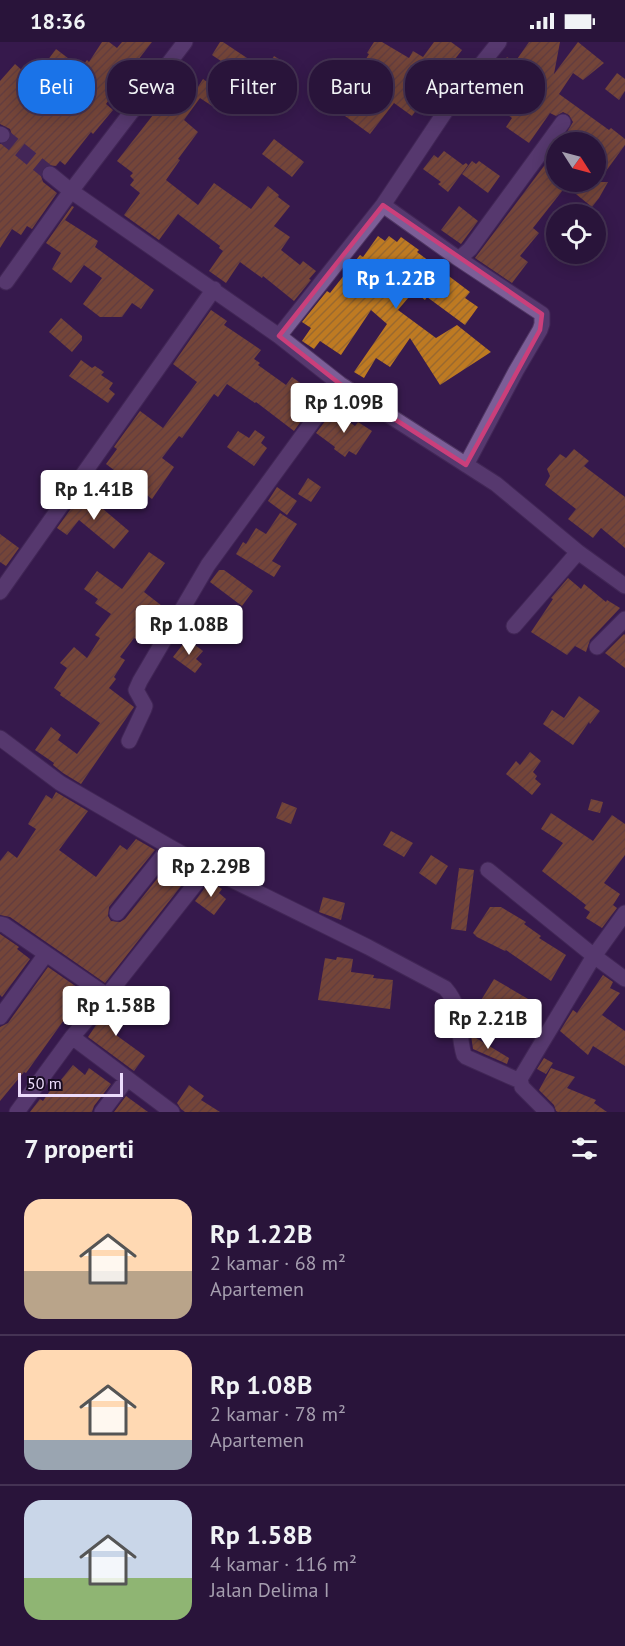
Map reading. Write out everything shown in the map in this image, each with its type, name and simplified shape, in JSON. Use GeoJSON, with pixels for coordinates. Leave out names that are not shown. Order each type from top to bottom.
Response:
{"type":"FeatureCollection","features":[{"type":"Feature","properties":{"kind":"street"},"geometry":{"type":"LineString","coordinates":[[6,282],[71,191],[186,42]]}},
{"type":"Feature","properties":{"kind":"street"},"geometry":{"type":"LineString","coordinates":[[279,336],[383,205],[455,97],[499,42]]}},
{"type":"Feature","properties":{"kind":"street"},"geometry":{"type":"LineString","coordinates":[[456,257],[470,249],[563,122]]}},
{"type":"Feature","properties":{"kind":"street"},"geometry":{"type":"LineString","coordinates":[[50,174],[279,336],[340,384],[496,484],[578,552],[625,586]]}},
{"type":"Feature","properties":{"kind":"street"},"geometry":{"type":"LineString","coordinates":[[383,205],[542,314],[540,330],[466,465]]}},
{"type":"Feature","properties":{"kind":"street"},"geometry":{"type":"LineString","coordinates":[[0,592],[214,289]]}},
{"type":"Feature","properties":{"kind":"street"},"geometry":{"type":"LineString","coordinates":[[129,741],[144,709],[136,690],[196,585],[208,565],[340,384]]}},
{"type":"Feature","properties":{"kind":"street"},"geometry":{"type":"LineString","coordinates":[[514,626],[578,552]]}},
{"type":"Feature","properties":{"kind":"street"},"geometry":{"type":"LineString","coordinates":[[597,647],[625,620]]}},
{"type":"Feature","properties":{"kind":"street"},"geometry":{"type":"LineString","coordinates":[[0,738],[60,783],[170,847],[369,947],[445,988],[459,1011],[464,1055],[521,1084],[547,1112]]}},
{"type":"Feature","properties":{"kind":"street"},"geometry":{"type":"LineString","coordinates":[[117,913],[170,847]]}},
{"type":"Feature","properties":{"kind":"street"},"geometry":{"type":"LineString","coordinates":[[17,1112],[72,1037],[208,868]]}},
{"type":"Feature","properties":{"kind":"street"},"geometry":{"type":"LineString","coordinates":[[488,870],[625,979]]}},
{"type":"Feature","properties":{"kind":"street"},"geometry":{"type":"LineString","coordinates":[[521,1084],[520,1078],[594,956],[625,913]]}},
{"type":"Feature","properties":{"kind":"street"},"geometry":{"type":"LineString","coordinates":[[0,924],[103,993],[102,1002]]}},
{"type":"Feature","properties":{"kind":"street"},"geometry":{"type":"LineString","coordinates":[[0,1017],[46,954]]}},
{"type":"Feature","properties":{"kind":"street"},"geometry":{"type":"LineString","coordinates":[[72,1037],[172,1112]]}},
{"type":"Feature","properties":{"kind":"street"},"geometry":{"type":"LineString","coordinates":[[102,1112],[127,1079]]}},
{"type":"Feature","properties":{"kind":"highlighted area"},"geometry":{"type":"Polygon","coordinates":[[[383,205],[542,314],[540,330],[466,465],[340,384],[279,336],[383,205]]]}},
{"type":"Feature","properties":{"kind":"building"},"geometry":{"type":"Polygon","coordinates":[[[102,42],[109,42],[117,48],[122,42],[152,42],[138,60],[107,60],[106,104],[107,114],[110,114],[93,134],[91,132],[65,165],[60,161],[56,166],[47,165],[42,168],[40,173],[43,182],[57,193],[32,229],[27,226],[21,235],[12,229],[0,248],[0,144],[8,143],[12,135],[10,129],[0,124],[0,81],[15,64],[18,67],[18,114],[95,114],[95,60],[90,60],[102,42]]]}},
{"type":"Feature","properties":{"kind":"building"},"geometry":{"type":"Polygon","coordinates":[[[220,42],[223,42],[250,60],[220,60],[212,55],[220,42]]]}},
{"type":"Feature","properties":{"kind":"building"},"geometry":{"type":"Polygon","coordinates":[[[374,42],[382,42],[409,58],[413,51],[423,57],[434,42],[451,42],[462,50],[454,60],[405,60],[405,111],[393,104],[393,60],[365,60],[369,54],[367,53],[374,42]]]}},
{"type":"Feature","properties":{"kind":"building"},"geometry":{"type":"Polygon","coordinates":[[[529,42],[560,42],[554,74],[578,42],[604,63],[583,80],[573,73],[559,94],[625,139],[625,145],[606,171],[606,132],[567,132],[573,122],[569,115],[563,112],[556,116],[550,113],[529,143],[506,127],[512,118],[507,114],[545,114],[545,60],[516,60],[529,42]]]}},
{"type":"Feature","properties":{"kind":"building"},"geometry":{"type":"Polygon","coordinates":[[[56,49],[70,60],[48,60],[56,49]]]}},
{"type":"Feature","properties":{"kind":"building"},"geometry":{"type":"Polygon","coordinates":[[[617,73],[625,79],[625,91],[619,100],[605,89],[617,73]]]}},
{"type":"Feature","properties":{"kind":"building"},"geometry":{"type":"Polygon","coordinates":[[[203,79],[208,82],[208,103],[200,98],[196,104],[196,90],[203,79]]]}},
{"type":"Feature","properties":{"kind":"building"},"geometry":{"type":"Polygon","coordinates":[[[154,114],[188,114],[184,120],[198,132],[166,180],[198,205],[214,183],[251,209],[268,186],[290,206],[274,226],[290,237],[281,250],[300,265],[303,261],[316,271],[309,279],[311,280],[294,301],[263,276],[262,278],[240,262],[226,283],[209,271],[223,251],[219,248],[220,246],[178,214],[159,240],[124,215],[140,193],[130,185],[134,180],[130,176],[133,173],[117,161],[154,114]]]}},
{"type":"Feature","properties":{"kind":"building"},"geometry":{"type":"Polygon","coordinates":[[[346,114],[385,114],[370,134],[345,116],[346,114]]]}},
{"type":"Feature","properties":{"kind":"building"},"geometry":{"type":"Polygon","coordinates":[[[274,139],[304,162],[292,177],[262,154],[274,139]]]}},
{"type":"Feature","properties":{"kind":"building"},"geometry":{"type":"Polygon","coordinates":[[[444,151],[463,165],[466,163],[468,165],[448,192],[438,184],[441,182],[423,169],[434,155],[438,158],[444,151]]]}},
{"type":"Feature","properties":{"kind":"building"},"geometry":{"type":"Polygon","coordinates":[[[472,161],[476,164],[479,161],[500,176],[488,193],[462,174],[472,161]]]}},
{"type":"Feature","properties":{"kind":"building"},"geometry":{"type":"Polygon","coordinates":[[[546,163],[546,192],[561,192],[552,204],[546,204],[546,211],[533,228],[539,233],[520,256],[528,262],[512,283],[475,258],[546,163]]]}},
{"type":"Feature","properties":{"kind":"building"},"geometry":{"type":"Polygon","coordinates":[[[573,192],[602,192],[594,204],[588,204],[573,192]]]}},
{"type":"Feature","properties":{"kind":"building"},"geometry":{"type":"Polygon","coordinates":[[[72,206],[74,207],[65,220],[98,241],[95,247],[154,290],[141,309],[132,303],[122,317],[100,317],[83,304],[102,278],[84,265],[71,283],[52,269],[61,253],[46,243],[72,206]]]}},
{"type":"Feature","properties":{"kind":"building"},"geometry":{"type":"Polygon","coordinates":[[[459,206],[478,221],[461,244],[441,230],[459,206]]]}},
{"type":"Feature","properties":{"kind":"building"},"geometry":{"type":"Polygon","coordinates":[[[378,236],[385,241],[389,236],[397,242],[401,237],[470,292],[465,298],[478,307],[465,325],[427,297],[425,300],[414,291],[398,310],[436,338],[457,325],[491,352],[440,385],[410,338],[390,367],[376,358],[364,378],[354,372],[387,324],[371,310],[341,355],[320,341],[314,349],[302,341],[311,328],[302,322],[327,291],[330,293],[360,255],[363,257],[378,236]]]}},
{"type":"Feature","properties":{"kind":"building"},"geometry":{"type":"Polygon","coordinates":[[[211,310],[227,321],[224,325],[261,350],[254,359],[260,363],[258,365],[286,385],[292,377],[313,392],[308,399],[314,403],[294,431],[256,402],[227,384],[218,397],[214,394],[182,438],[179,436],[162,458],[174,467],[152,499],[106,464],[117,449],[114,447],[140,411],[163,428],[197,382],[173,364],[211,310]]]}},
{"type":"Feature","properties":{"kind":"building"},"geometry":{"type":"Polygon","coordinates":[[[61,318],[82,336],[82,340],[72,352],[49,332],[61,318]]]}},
{"type":"Feature","properties":{"kind":"building"},"geometry":{"type":"Polygon","coordinates":[[[81,360],[92,368],[95,366],[104,372],[101,375],[113,383],[109,389],[115,394],[108,403],[69,376],[81,360]]]}},
{"type":"Feature","properties":{"kind":"building"},"geometry":{"type":"Polygon","coordinates":[[[333,411],[355,426],[358,422],[372,431],[356,455],[349,451],[345,457],[316,433],[333,411]]]}},
{"type":"Feature","properties":{"kind":"building"},"geometry":{"type":"Polygon","coordinates":[[[255,430],[265,437],[261,443],[267,448],[254,466],[227,447],[238,431],[249,438],[255,430]]]}},
{"type":"Feature","properties":{"kind":"building"},"geometry":{"type":"Polygon","coordinates":[[[574,449],[589,461],[584,466],[625,497],[625,548],[601,528],[593,538],[568,519],[576,509],[545,485],[550,476],[547,469],[560,454],[566,458],[574,449]]]}},
{"type":"Feature","properties":{"kind":"building"},"geometry":{"type":"Polygon","coordinates":[[[308,478],[321,487],[311,502],[298,494],[308,478]]]}},
{"type":"Feature","properties":{"kind":"building"},"geometry":{"type":"Polygon","coordinates":[[[277,487],[297,501],[287,515],[268,501],[277,487]]]}},
{"type":"Feature","properties":{"kind":"building"},"geometry":{"type":"Polygon","coordinates":[[[83,492],[129,531],[114,549],[79,520],[67,535],[57,528],[83,492]]]}},
{"type":"Feature","properties":{"kind":"building"},"geometry":{"type":"Polygon","coordinates":[[[280,513],[297,524],[272,561],[281,566],[274,577],[236,554],[243,542],[246,544],[256,528],[266,534],[280,513]]]}},
{"type":"Feature","properties":{"kind":"building"},"geometry":{"type":"Polygon","coordinates":[[[0,534],[19,548],[6,566],[0,562],[0,534]]]}},
{"type":"Feature","properties":{"kind":"building"},"geometry":{"type":"Polygon","coordinates":[[[149,552],[165,563],[144,592],[166,609],[151,627],[146,623],[120,657],[125,660],[109,688],[134,707],[81,784],[63,773],[53,765],[54,763],[35,750],[51,727],[61,735],[58,740],[77,754],[100,723],[60,695],[61,693],[54,688],[67,668],[60,663],[74,647],[87,658],[100,638],[95,635],[111,614],[95,603],[98,599],[84,589],[97,571],[122,589],[149,552]]]}},
{"type":"Feature","properties":{"kind":"building"},"geometry":{"type":"Polygon","coordinates":[[[219,570],[224,570],[253,591],[242,606],[210,582],[219,570]]]}},
{"type":"Feature","properties":{"kind":"building"},"geometry":{"type":"Polygon","coordinates":[[[568,578],[581,589],[584,584],[606,602],[607,600],[620,608],[590,640],[586,652],[575,646],[567,655],[531,632],[553,599],[551,598],[568,578]]]}},
{"type":"Feature","properties":{"kind":"building"},"geometry":{"type":"Polygon","coordinates":[[[625,635],[625,668],[605,653],[625,635]]]}},
{"type":"Feature","properties":{"kind":"building"},"geometry":{"type":"Polygon","coordinates":[[[187,639],[203,651],[196,659],[202,664],[195,673],[173,657],[187,639]]]}},
{"type":"Feature","properties":{"kind":"building"},"geometry":{"type":"Polygon","coordinates":[[[579,696],[600,711],[573,745],[543,724],[552,710],[564,718],[579,696]]]}},
{"type":"Feature","properties":{"kind":"building"},"geometry":{"type":"Polygon","coordinates":[[[530,752],[541,761],[533,772],[537,776],[535,779],[541,784],[532,795],[506,774],[516,761],[520,765],[530,752]]]}},
{"type":"Feature","properties":{"kind":"building"},"geometry":{"type":"Polygon","coordinates":[[[56,792],[88,811],[59,850],[96,877],[120,845],[127,850],[136,839],[155,850],[109,907],[108,916],[111,921],[120,922],[125,919],[172,860],[185,867],[179,876],[185,881],[105,983],[10,917],[0,915],[0,861],[8,851],[17,858],[36,829],[28,824],[46,795],[52,799],[56,792]]]}},
{"type":"Feature","properties":{"kind":"building"},"geometry":{"type":"Polygon","coordinates":[[[591,799],[603,802],[600,813],[588,810],[591,799]]]}},
{"type":"Feature","properties":{"kind":"building"},"geometry":{"type":"Polygon","coordinates":[[[282,802],[297,808],[291,824],[276,818],[282,802]]]}},
{"type":"Feature","properties":{"kind":"building"},"geometry":{"type":"Polygon","coordinates":[[[551,813],[593,841],[612,815],[625,824],[625,855],[604,883],[620,894],[613,905],[617,908],[602,928],[586,918],[590,912],[584,908],[586,905],[542,871],[563,843],[541,829],[551,813]]]}},
{"type":"Feature","properties":{"kind":"building"},"geometry":{"type":"Polygon","coordinates":[[[391,831],[413,843],[404,857],[383,845],[391,831]]]}},
{"type":"Feature","properties":{"kind":"building"},"geometry":{"type":"Polygon","coordinates":[[[431,855],[448,866],[436,885],[419,873],[431,855]]]}},
{"type":"Feature","properties":{"kind":"building"},"geometry":{"type":"Polygon","coordinates":[[[459,868],[474,870],[466,931],[451,929],[459,868]]]}},
{"type":"Feature","properties":{"kind":"building"},"geometry":{"type":"Polygon","coordinates":[[[210,881],[222,889],[219,893],[226,899],[214,915],[195,901],[210,881]]]}},
{"type":"Feature","properties":{"kind":"building"},"geometry":{"type":"Polygon","coordinates":[[[323,897],[345,903],[341,920],[319,912],[323,897]]]}},
{"type":"Feature","properties":{"kind":"building"},"geometry":{"type":"Polygon","coordinates":[[[490,907],[501,907],[526,922],[524,924],[541,936],[539,938],[566,955],[551,981],[506,950],[473,933],[490,907]]]}},
{"type":"Feature","properties":{"kind":"building"},"geometry":{"type":"Polygon","coordinates":[[[0,934],[19,947],[17,949],[30,959],[2,997],[0,995],[0,934]]]}},
{"type":"Feature","properties":{"kind":"building"},"geometry":{"type":"Polygon","coordinates":[[[337,957],[353,959],[351,972],[393,980],[390,1009],[318,1000],[325,958],[336,960],[337,957]]]}},
{"type":"Feature","properties":{"kind":"building"},"geometry":{"type":"Polygon","coordinates":[[[48,967],[84,992],[26,1073],[24,1072],[0,1101],[0,1027],[8,1023],[48,967]]]}},
{"type":"Feature","properties":{"kind":"building"},"geometry":{"type":"Polygon","coordinates":[[[603,975],[613,982],[610,988],[620,993],[602,1015],[625,1031],[625,1066],[593,1046],[588,1055],[560,1031],[573,1010],[577,1013],[603,975]]]}},
{"type":"Feature","properties":{"kind":"building"},"geometry":{"type":"Polygon","coordinates":[[[494,979],[535,1003],[522,1026],[480,1002],[494,979]]]}},
{"type":"Feature","properties":{"kind":"building"},"geometry":{"type":"Polygon","coordinates":[[[117,1000],[132,1011],[116,1035],[145,1056],[134,1071],[88,1037],[98,1022],[101,1024],[117,1000]]]}},
{"type":"Feature","properties":{"kind":"building"},"geometry":{"type":"Polygon","coordinates":[[[471,1035],[509,1058],[507,1064],[473,1049],[471,1035]]]}},
{"type":"Feature","properties":{"kind":"building"},"geometry":{"type":"Polygon","coordinates":[[[544,1058],[553,1063],[546,1074],[537,1069],[544,1058]]]}},
{"type":"Feature","properties":{"kind":"building"},"geometry":{"type":"Polygon","coordinates":[[[73,1065],[85,1075],[89,1068],[111,1084],[92,1112],[30,1112],[40,1099],[43,1101],[58,1079],[60,1081],[73,1065]]]}},
{"type":"Feature","properties":{"kind":"building"},"geometry":{"type":"Polygon","coordinates":[[[551,1068],[575,1077],[567,1088],[596,1100],[594,1103],[607,1112],[556,1111],[554,1105],[539,1090],[551,1068]]]}},
{"type":"Feature","properties":{"kind":"building"},"geometry":{"type":"Polygon","coordinates":[[[189,1085],[204,1096],[201,1100],[220,1112],[185,1112],[181,1109],[177,1103],[189,1085]]]}},
{"type":"Feature","properties":{"kind":"building"},"geometry":{"type":"Polygon","coordinates":[[[126,1096],[148,1112],[114,1112],[126,1096]]]}},
{"type":"Feature","properties":{"kind":"tunnel"},"geometry":{"type":"LineString","coordinates":[[2,135],[50,174]]}}]}
